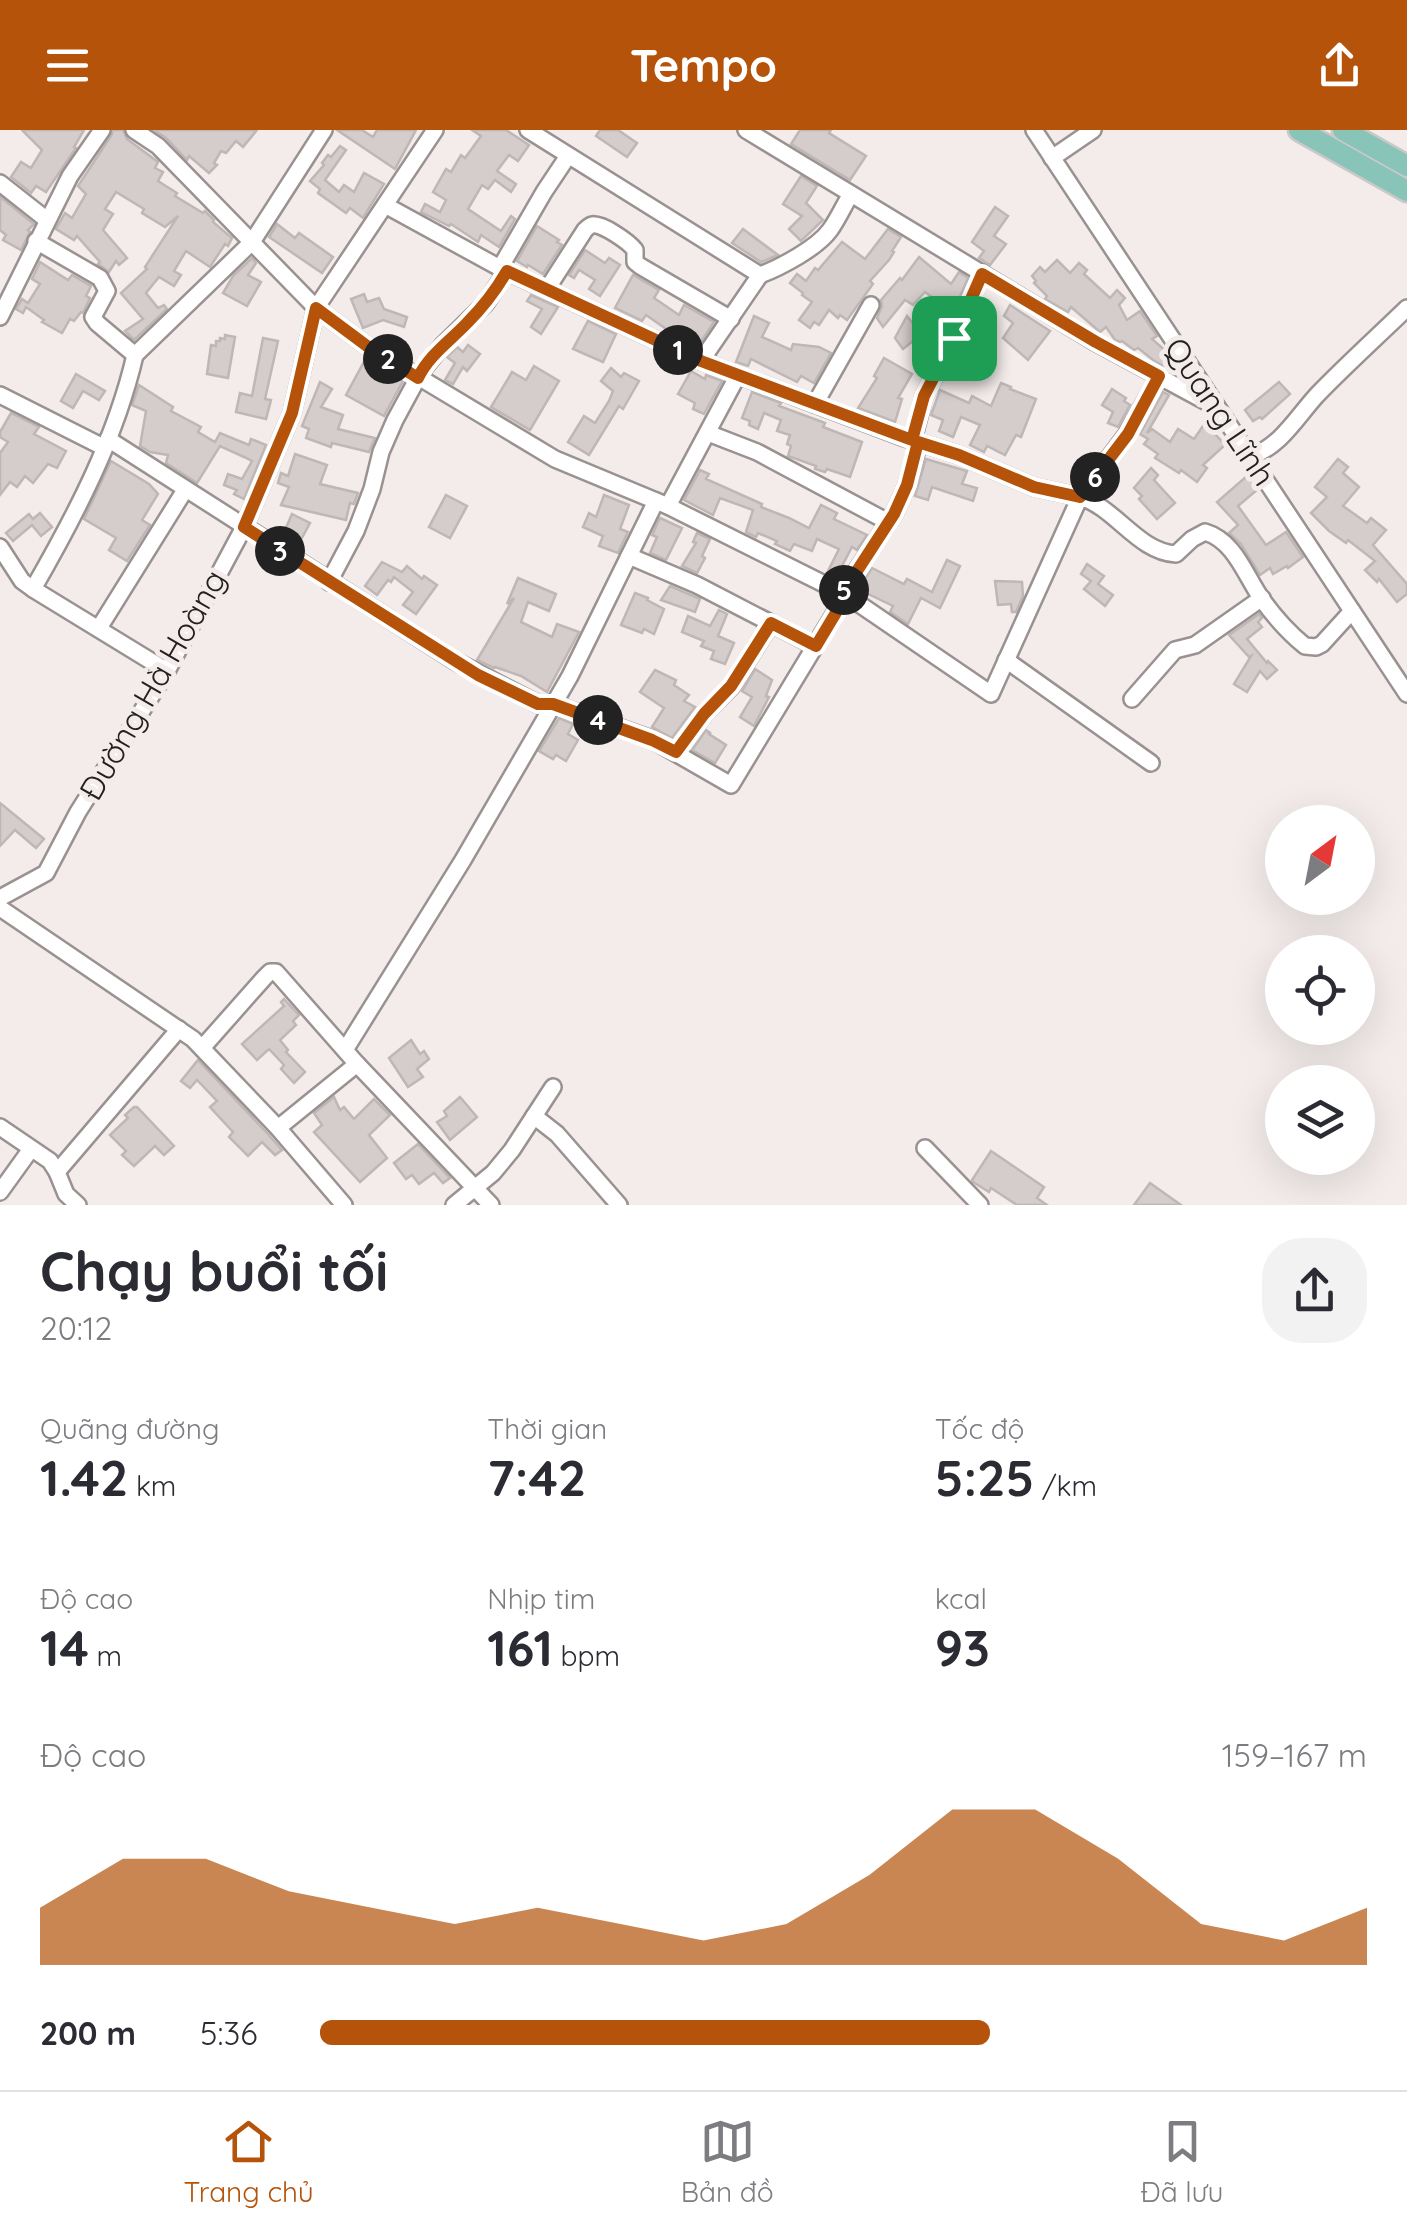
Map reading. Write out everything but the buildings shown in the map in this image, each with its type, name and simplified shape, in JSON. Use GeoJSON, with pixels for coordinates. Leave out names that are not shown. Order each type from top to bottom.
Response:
{"type":"FeatureCollection","features":[{"type":"Feature","properties":{"kind":"main road"},"geometry":{"type":"LineString","coordinates":[[1299,130],[1407,191]]}},
{"type":"Feature","properties":{"kind":"main road"},"geometry":{"type":"LineString","coordinates":[[1343,130],[1407,166]]}},
{"type":"Feature","properties":{"kind":"street"},"geometry":{"type":"LineString","coordinates":[[0,317],[70,176],[102,130]]}},
{"type":"Feature","properties":{"kind":"street"},"geometry":{"type":"LineString","coordinates":[[134,130],[158,146],[316,308],[367,346],[555,459],[662,504],[844,594],[991,694],[1080,497],[1128,434],[1159,376]]}},
{"type":"Feature","properties":{"kind":"street"},"geometry":{"type":"LineString","coordinates":[[33,589],[76,515],[130,378],[135,354],[252,242],[324,130]]}},
{"type":"Feature","properties":{"kind":"street","name":"Đường Hà Hoàng"},"geometry":{"type":"LineString","coordinates":[[0,898],[46,873],[78,812],[168,671],[244,527],[292,413],[316,308],[435,130]]}},
{"type":"Feature","properties":{"kind":"street"},"geometry":{"type":"LineString","coordinates":[[528,130],[760,275]]}},
{"type":"Feature","properties":{"kind":"street"},"geometry":{"type":"LineString","coordinates":[[746,130],[1096,342],[1218,408]]}},
{"type":"Feature","properties":{"kind":"street","name":"Quang Lĩnh"},"geometry":{"type":"LineString","coordinates":[[1034,130],[1405,687]]}},
{"type":"Feature","properties":{"kind":"street"},"geometry":{"type":"LineString","coordinates":[[1052,158],[1093,130]]}},
{"type":"Feature","properties":{"kind":"street"},"geometry":{"type":"LineString","coordinates":[[328,582],[356,531],[372,489],[380,452],[418,378],[442,346],[486,302],[544,192],[568,156]]}},
{"type":"Feature","properties":{"kind":"street"},"geometry":{"type":"LineString","coordinates":[[0,182],[47,220]]}},
{"type":"Feature","properties":{"kind":"street"},"geometry":{"type":"LineString","coordinates":[[701,361],[760,275],[822,239],[851,194]]}},
{"type":"Feature","properties":{"kind":"street"},"geometry":{"type":"LineString","coordinates":[[385,205],[504,269],[701,361],[959,455],[1034,487],[1096,502],[1138,536],[1171,554],[1201,534],[1217,536],[1241,563],[1262,598],[1309,648],[1322,644],[1352,611]]}},
{"type":"Feature","properties":{"kind":"street"},"geometry":{"type":"LineString","coordinates":[[547,290],[585,230],[597,225],[630,242],[636,250],[635,262],[640,266],[732,319]]}},
{"type":"Feature","properties":{"kind":"street"},"geometry":{"type":"LineString","coordinates":[[36,241],[106,284],[94,317],[97,324],[135,354]]}},
{"type":"Feature","properties":{"kind":"street"},"geometry":{"type":"LineString","coordinates":[[0,395],[106,443],[478,675],[538,704],[553,704],[652,740],[731,785],[907,485],[924,396],[982,274]]}},
{"type":"Feature","properties":{"kind":"street"},"geometry":{"type":"LineString","coordinates":[[815,404],[871,305]]}},
{"type":"Feature","properties":{"kind":"street"},"geometry":{"type":"LineString","coordinates":[[1250,457],[1266,452],[1277,442],[1316,396],[1407,308]]}},
{"type":"Feature","properties":{"kind":"street"},"geometry":{"type":"LineString","coordinates":[[345,1050],[463,860],[553,704],[629,556],[686,469],[738,375]]}},
{"type":"Feature","properties":{"kind":"street"},"geometry":{"type":"LineString","coordinates":[[708,432],[757,452],[888,522]]}},
{"type":"Feature","properties":{"kind":"street"},"geometry":{"type":"LineString","coordinates":[[99,628],[185,490]]}},
{"type":"Feature","properties":{"kind":"street"},"geometry":{"type":"LineString","coordinates":[[0,547],[22,581],[168,671]]}},
{"type":"Feature","properties":{"kind":"street"},"geometry":{"type":"LineString","coordinates":[[629,556],[697,585],[816,646]]}},
{"type":"Feature","properties":{"kind":"street"},"geometry":{"type":"LineString","coordinates":[[1132,699],[1175,650],[1195,644],[1262,598]]}},
{"type":"Feature","properties":{"kind":"street"},"geometry":{"type":"LineString","coordinates":[[676,752],[731,686],[771,623]]}},
{"type":"Feature","properties":{"kind":"street"},"geometry":{"type":"LineString","coordinates":[[1006,660],[1150,763]]}},
{"type":"Feature","properties":{"kind":"street"},"geometry":{"type":"LineString","coordinates":[[0,908],[193,1038],[344,1205]]}},
{"type":"Feature","properties":{"kind":"street"},"geometry":{"type":"LineString","coordinates":[[202,1048],[270,972],[276,972],[491,1205]]}},
{"type":"Feature","properties":{"kind":"street"},"geometry":{"type":"LineString","coordinates":[[57,1172],[179,1029]]}},
{"type":"Feature","properties":{"kind":"street"},"geometry":{"type":"LineString","coordinates":[[278,1128],[357,1064]]}},
{"type":"Feature","properties":{"kind":"street"},"geometry":{"type":"LineString","coordinates":[[454,1205],[493,1173],[553,1087]]}},
{"type":"Feature","properties":{"kind":"street"},"geometry":{"type":"LineString","coordinates":[[534,1116],[557,1134],[619,1205]]}},
{"type":"Feature","properties":{"kind":"street"},"geometry":{"type":"LineString","coordinates":[[0,1127],[50,1161],[66,1194],[78,1205]]}},
{"type":"Feature","properties":{"kind":"street"},"geometry":{"type":"LineString","coordinates":[[926,1148],[980,1205]]}},
{"type":"Feature","properties":{"kind":"street"},"geometry":{"type":"LineString","coordinates":[[0,1192],[31,1149]]}},
{"type":"Feature","properties":{"kind":"route"},"geometry":{"type":"LineString","coordinates":[[507,271],[701,361],[912,440],[924,396],[954,338],[982,274],[1159,376],[1128,434],[1080,497],[1034,487],[918,442],[907,485],[894,514],[842,594],[846,596],[816,646],[771,623],[731,686],[676,752],[553,704],[538,704],[478,675],[244,527],[292,413],[316,308],[418,378],[442,346],[486,302],[507,271]]}}]}
